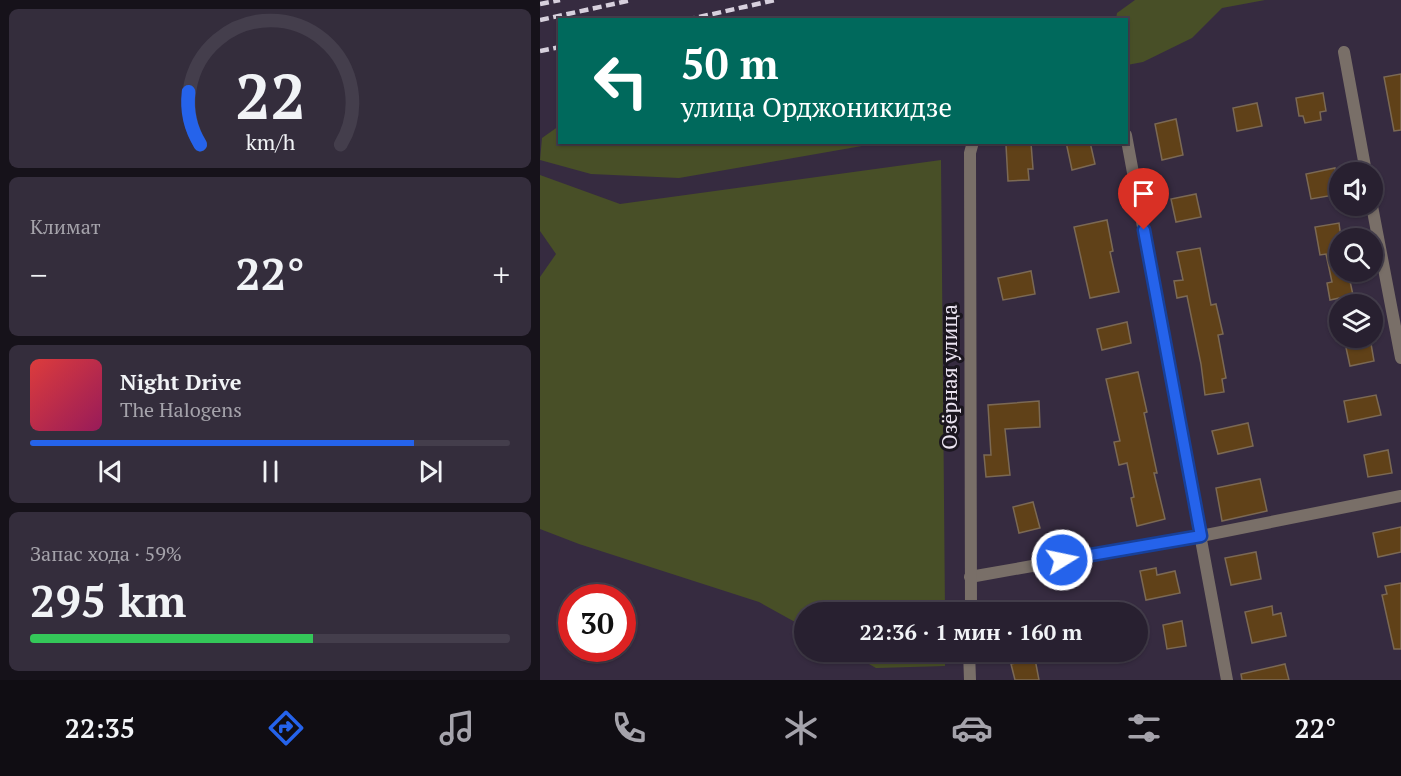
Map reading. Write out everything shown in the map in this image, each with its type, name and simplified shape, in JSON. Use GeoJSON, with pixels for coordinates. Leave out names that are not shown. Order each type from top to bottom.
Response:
{"type":"FeatureCollection","features":[{"type":"Feature","properties":{"kind":"street"},"geometry":{"type":"LineString","coordinates":[[1344,52],[1364,162]]}},
{"type":"Feature","properties":{"kind":"street","name":"Озёрная улица"},"geometry":{"type":"LineString","coordinates":[[971,602],[970,153],[972,144]]}},
{"type":"Feature","properties":{"kind":"street"},"geometry":{"type":"LineString","coordinates":[[1128,144],[1227,680]]}},
{"type":"Feature","properties":{"kind":"street"},"geometry":{"type":"LineString","coordinates":[[1374,216],[1401,358]]}},
{"type":"Feature","properties":{"kind":"street"},"geometry":{"type":"LineString","coordinates":[[970,577],[1201,536],[1401,496]]}},
{"type":"Feature","properties":{"kind":"street"},"geometry":{"type":"LineString","coordinates":[[969,662],[970,680]]}},
{"type":"Feature","properties":{"kind":"green space"},"geometry":{"type":"Polygon","coordinates":[[[1135,0],[1265,0],[1222,8],[1192,38],[1143,62],[1128,65],[1128,18],[1116,18],[1117,13],[1135,0]]]}},
{"type":"Feature","properties":{"kind":"green space"},"geometry":{"type":"Polygon","coordinates":[[[558,127],[558,144],[873,144],[679,178],[591,174],[540,160],[542,138],[558,127]]]}},
{"type":"Feature","properties":{"kind":"green space"},"geometry":{"type":"Polygon","coordinates":[[[941,160],[945,602],[794,602],[794,621],[759,602],[579,544],[540,529],[540,277],[556,254],[540,231],[540,175],[620,204],[941,160]]]}},
{"type":"Feature","properties":{"kind":"green space"},"geometry":{"type":"Polygon","coordinates":[[[865,662],[945,662],[945,666],[876,668],[865,662]]]}},
{"type":"Feature","properties":{"kind":"building"},"geometry":{"type":"Polygon","coordinates":[[[1401,74],[1401,130],[1394,131],[1384,77],[1401,74]]]}},
{"type":"Feature","properties":{"kind":"building"},"geometry":{"type":"Polygon","coordinates":[[[1323,93],[1326,111],[1320,112],[1321,120],[1305,123],[1303,116],[1299,116],[1296,98],[1323,93]]]}},
{"type":"Feature","properties":{"kind":"building"},"geometry":{"type":"Polygon","coordinates":[[[1257,103],[1262,126],[1237,131],[1233,108],[1257,103]]]}},
{"type":"Feature","properties":{"kind":"building"},"geometry":{"type":"Polygon","coordinates":[[[1176,119],[1183,155],[1162,160],[1155,124],[1176,119]]]}},
{"type":"Feature","properties":{"kind":"building"},"geometry":{"type":"Polygon","coordinates":[[[1031,144],[1033,169],[1028,169],[1029,180],[1008,181],[1006,145],[1031,144]]]}},
{"type":"Feature","properties":{"kind":"building"},"geometry":{"type":"Polygon","coordinates":[[[1066,144],[1090,144],[1095,164],[1072,170],[1066,144]]]}},
{"type":"Feature","properties":{"kind":"building"},"geometry":{"type":"Polygon","coordinates":[[[1329,169],[1329,196],[1311,199],[1306,174],[1329,169]]]}},
{"type":"Feature","properties":{"kind":"building"},"geometry":{"type":"Polygon","coordinates":[[[1196,194],[1201,217],[1176,222],[1171,199],[1196,194]]]}},
{"type":"Feature","properties":{"kind":"building"},"geometry":{"type":"Polygon","coordinates":[[[1107,220],[1113,251],[1110,252],[1119,292],[1090,298],[1074,227],[1107,220]]]}},
{"type":"Feature","properties":{"kind":"building"},"geometry":{"type":"Polygon","coordinates":[[[1339,223],[1340,228],[1329,228],[1329,268],[1326,254],[1320,255],[1315,227],[1339,223]]]}},
{"type":"Feature","properties":{"kind":"building"},"geometry":{"type":"Polygon","coordinates":[[[1200,248],[1211,305],[1216,304],[1223,334],[1218,335],[1226,378],[1222,379],[1224,392],[1205,395],[1187,296],[1177,298],[1174,281],[1183,280],[1177,252],[1200,248]]]}},
{"type":"Feature","properties":{"kind":"building"},"geometry":{"type":"Polygon","coordinates":[[[1031,271],[1035,294],[1003,300],[998,278],[1031,271]]]}},
{"type":"Feature","properties":{"kind":"building"},"geometry":{"type":"Polygon","coordinates":[[[1350,282],[1353,294],[1329,294],[1327,283],[1350,282]]]}},
{"type":"Feature","properties":{"kind":"building"},"geometry":{"type":"Polygon","coordinates":[[[1127,322],[1131,343],[1102,350],[1097,329],[1127,322]]]}},
{"type":"Feature","properties":{"kind":"building"},"geometry":{"type":"Polygon","coordinates":[[[1346,348],[1372,348],[1374,361],[1350,366],[1346,348]]]}},
{"type":"Feature","properties":{"kind":"building"},"geometry":{"type":"Polygon","coordinates":[[[1138,372],[1157,473],[1154,473],[1165,519],[1137,526],[1127,463],[1119,465],[1114,442],[1120,441],[1106,379],[1138,372]]]}},
{"type":"Feature","properties":{"kind":"building"},"geometry":{"type":"Polygon","coordinates":[[[1376,395],[1381,415],[1348,422],[1344,401],[1376,395]]]}},
{"type":"Feature","properties":{"kind":"building"},"geometry":{"type":"Polygon","coordinates":[[[1039,401],[1040,427],[1005,429],[1010,475],[986,477],[984,455],[991,455],[988,405],[1039,401]]]}},
{"type":"Feature","properties":{"kind":"building"},"geometry":{"type":"Polygon","coordinates":[[[1248,423],[1253,446],[1218,454],[1212,431],[1248,423]]]}},
{"type":"Feature","properties":{"kind":"building"},"geometry":{"type":"Polygon","coordinates":[[[1388,450],[1392,473],[1368,477],[1364,455],[1388,450]]]}},
{"type":"Feature","properties":{"kind":"building"},"geometry":{"type":"Polygon","coordinates":[[[1260,479],[1267,511],[1222,521],[1216,488],[1260,479]]]}},
{"type":"Feature","properties":{"kind":"building"},"geometry":{"type":"Polygon","coordinates":[[[1033,502],[1040,528],[1019,533],[1013,507],[1033,502]]]}},
{"type":"Feature","properties":{"kind":"building"},"geometry":{"type":"Polygon","coordinates":[[[1401,527],[1401,552],[1378,557],[1373,533],[1401,527]]]}},
{"type":"Feature","properties":{"kind":"building"},"geometry":{"type":"Polygon","coordinates":[[[1256,552],[1261,579],[1231,585],[1225,558],[1256,552]]]}},
{"type":"Feature","properties":{"kind":"building"},"geometry":{"type":"Polygon","coordinates":[[[1156,568],[1157,575],[1175,571],[1180,593],[1146,600],[1140,571],[1156,568]]]}},
{"type":"Feature","properties":{"kind":"building"},"geometry":{"type":"Polygon","coordinates":[[[1401,583],[1401,649],[1394,649],[1382,595],[1387,594],[1385,586],[1401,583]]]}},
{"type":"Feature","properties":{"kind":"building"},"geometry":{"type":"Polygon","coordinates":[[[1272,606],[1273,615],[1281,613],[1286,636],[1252,643],[1245,612],[1272,606]]]}},
{"type":"Feature","properties":{"kind":"building"},"geometry":{"type":"Polygon","coordinates":[[[1182,621],[1186,646],[1167,649],[1163,625],[1182,621]]]}},
{"type":"Feature","properties":{"kind":"building"},"geometry":{"type":"Polygon","coordinates":[[[1036,662],[1039,680],[1015,680],[1011,664],[1036,662]]]}},
{"type":"Feature","properties":{"kind":"building"},"geometry":{"type":"Polygon","coordinates":[[[1285,664],[1289,680],[1242,680],[1241,674],[1285,664]]]}},
{"type":"Feature","properties":{"kind":"railway"},"geometry":{"type":"LineString","coordinates":[[540,4],[560,0]]}},
{"type":"Feature","properties":{"kind":"railway"},"geometry":{"type":"LineString","coordinates":[[540,20],[632,0]]}},
{"type":"Feature","properties":{"kind":"railway"},"geometry":{"type":"LineString","coordinates":[[695,18],[775,0]]}},
{"type":"Feature","properties":{"kind":"railway"},"geometry":{"type":"LineString","coordinates":[[540,51],[558,47]]}},
{"type":"Feature","properties":{"kind":"route"},"geometry":{"type":"LineString","coordinates":[[1062,560],[1201,536],[1144,230]]}}]}
